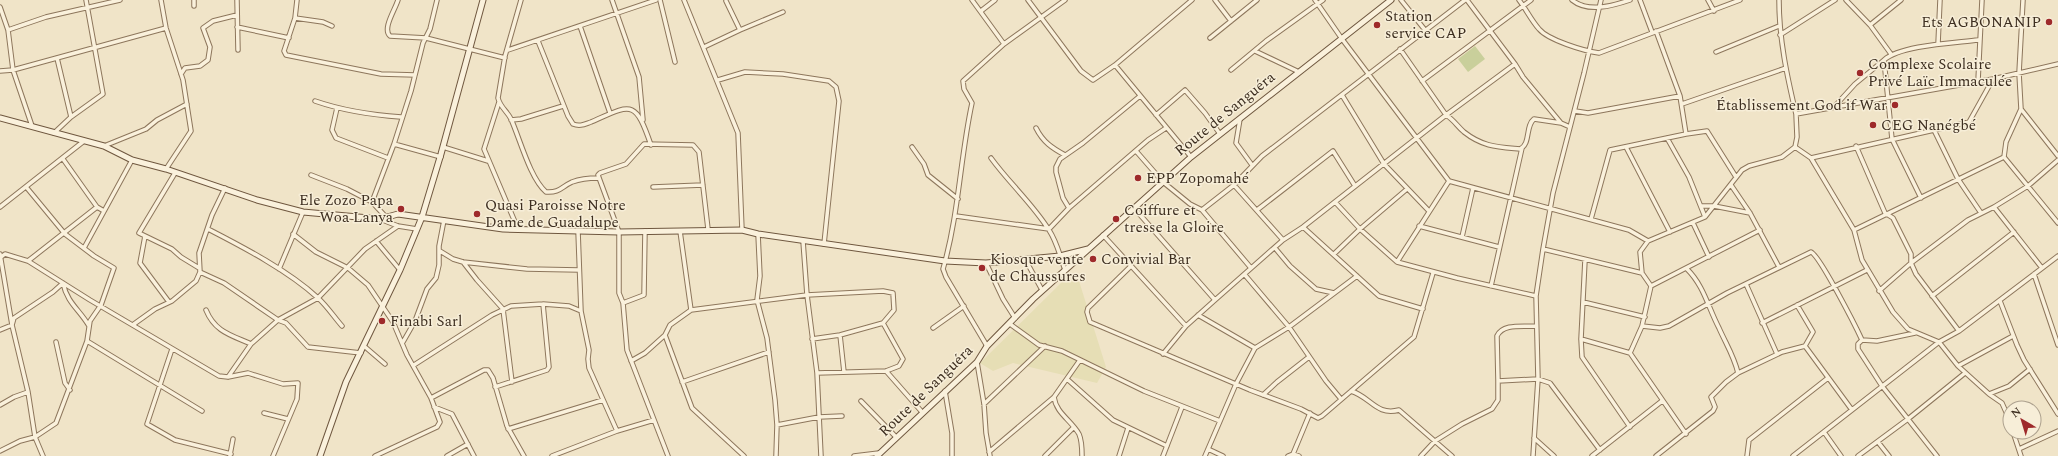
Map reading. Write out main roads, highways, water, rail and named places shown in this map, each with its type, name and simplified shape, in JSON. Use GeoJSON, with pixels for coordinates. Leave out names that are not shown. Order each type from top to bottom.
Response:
{"type":"FeatureCollection","features":[{"type":"Feature","properties":{"kind":"place","name":"Ets AGBONANIP"},"geometry":{"type":"Point","coordinates":[2049,22]}},
{"type":"Feature","properties":{"kind":"place","name":"Station service CAP"},"geometry":{"type":"Point","coordinates":[1377,25]}},
{"type":"Feature","properties":{"kind":"place","name":"Complexe Scolaire Privé Laïc Immaculée"},"geometry":{"type":"Point","coordinates":[1860,73]}},
{"type":"Feature","properties":{"kind":"place","name":"Établissement God if War"},"geometry":{"type":"Point","coordinates":[1895,105]}},
{"type":"Feature","properties":{"kind":"place","name":"CEG Nanégbé"},"geometry":{"type":"Point","coordinates":[1873,125]}},
{"type":"Feature","properties":{"kind":"place","name":"EPP Zopomahé"},"geometry":{"type":"Point","coordinates":[1138,178]}},
{"type":"Feature","properties":{"kind":"place","name":"Ele Zozo Papa Woa Lanya"},"geometry":{"type":"Point","coordinates":[401,209]}},
{"type":"Feature","properties":{"kind":"place","name":"Quasi Paroisse Notre Dame de Guadalupe"},"geometry":{"type":"Point","coordinates":[477,214]}},
{"type":"Feature","properties":{"kind":"place","name":"Coiffure et tresse la Gloire"},"geometry":{"type":"Point","coordinates":[1116,219]}},
{"type":"Feature","properties":{"kind":"place","name":"Convivial Bar"},"geometry":{"type":"Point","coordinates":[1093,259]}},
{"type":"Feature","properties":{"kind":"place","name":"Kiosque vente de Chaussures"},"geometry":{"type":"Point","coordinates":[982,268]}},
{"type":"Feature","properties":{"kind":"place","name":"Finabi Sarl"},"geometry":{"type":"Point","coordinates":[382,321]}}]}
